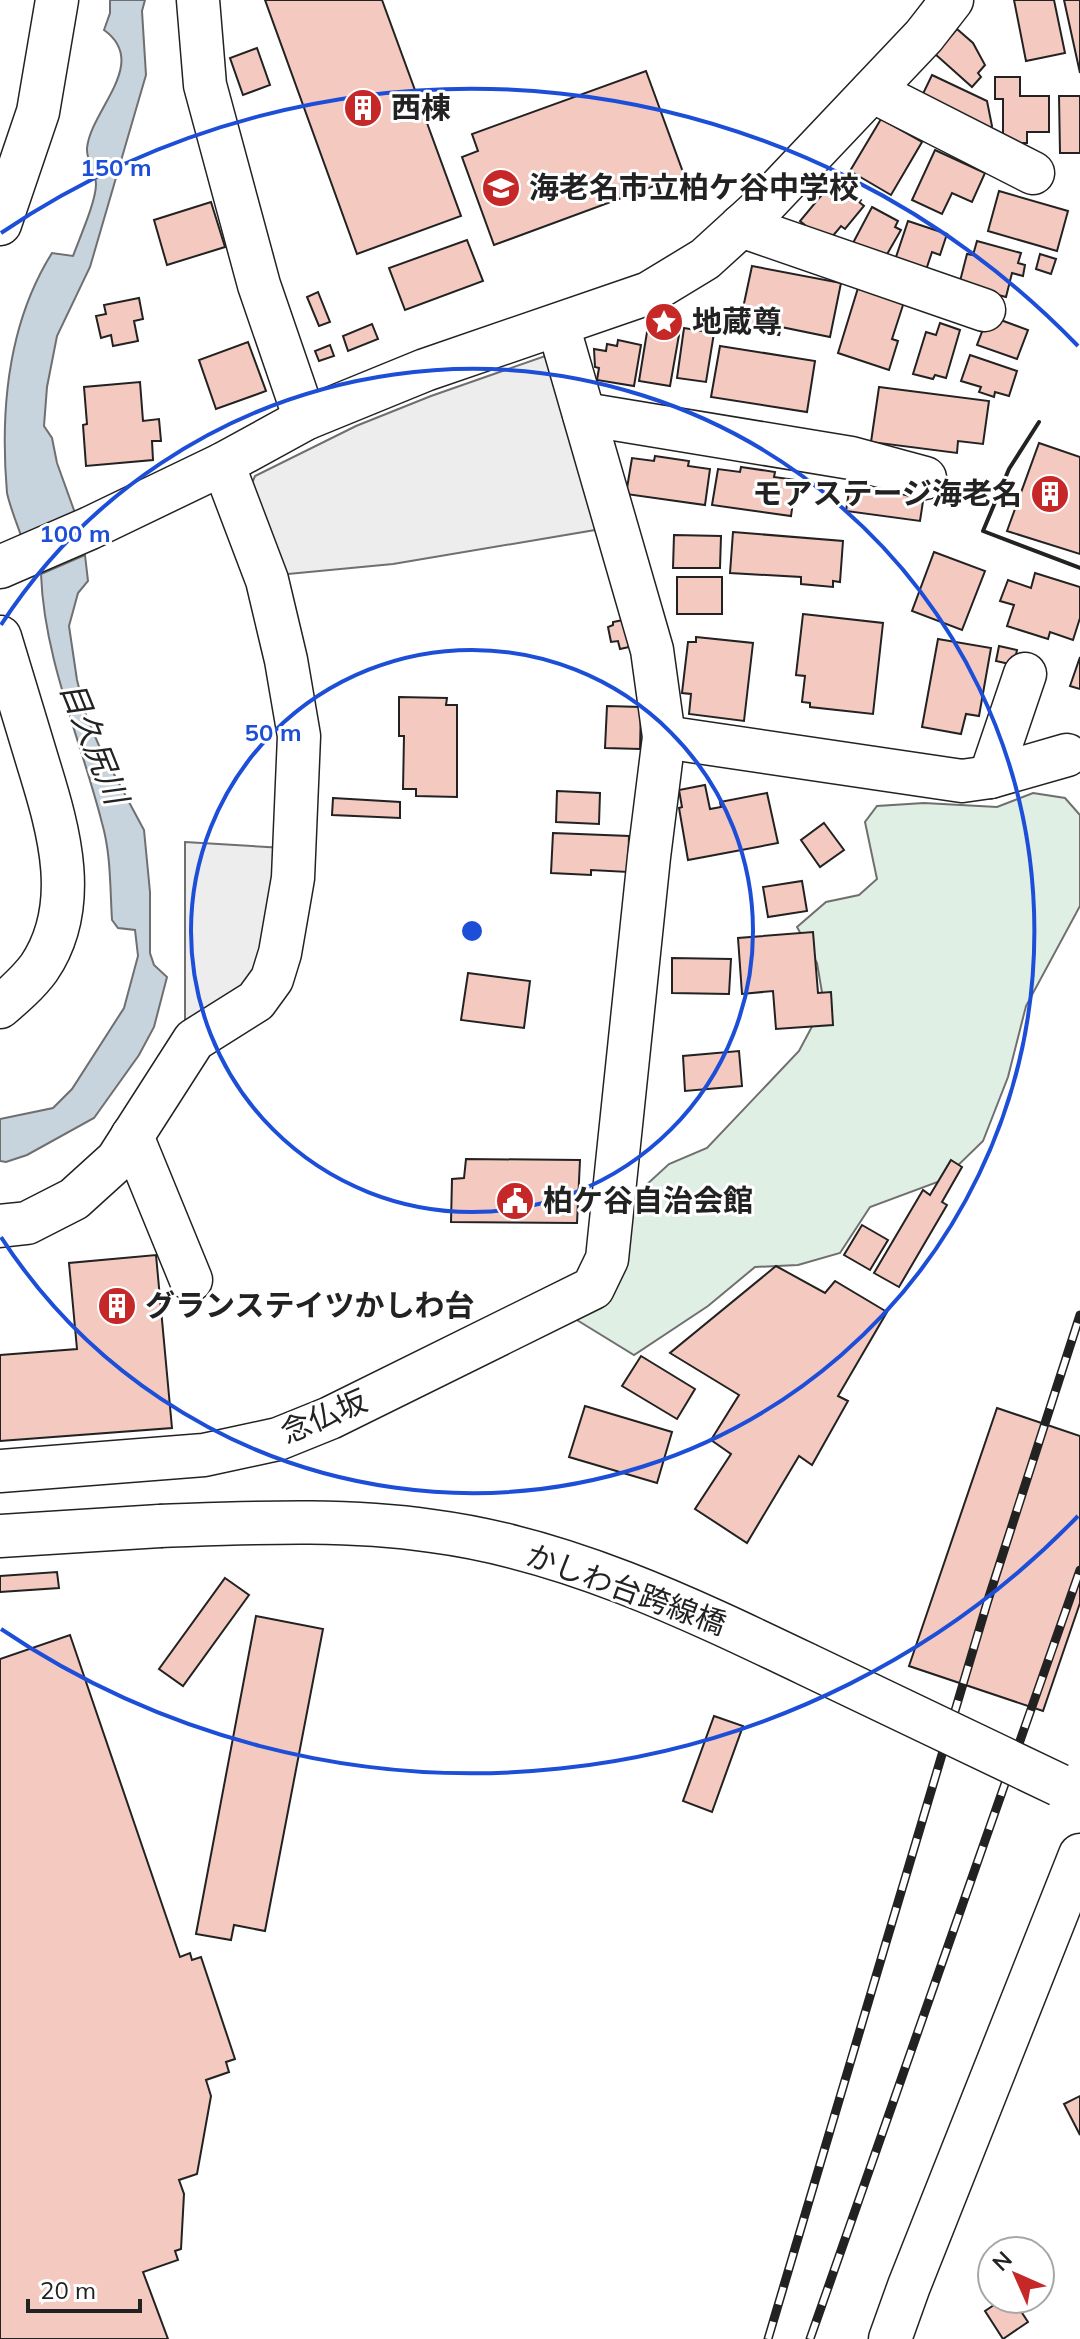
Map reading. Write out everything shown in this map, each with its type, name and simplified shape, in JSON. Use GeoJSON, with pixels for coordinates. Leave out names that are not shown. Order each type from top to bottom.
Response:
{"type":"FeatureCollection","features":[{"type":"Feature","properties":{"kind":"street"},"geometry":{"type":"LineString","coordinates":[[0,224],[38,112],[57,0]]}},
{"type":"Feature","properties":{"kind":"street"},"geometry":{"type":"LineString","coordinates":[[198,0],[205,85],[259,285],[305,419]]}},
{"type":"Feature","properties":{"kind":"street"},"geometry":{"type":"LineString","coordinates":[[12,562],[223,464],[305,419],[425,370],[649,293],[705,259],[741,226],[924,36],[952,0]]}},
{"type":"Feature","properties":{"kind":"street"},"geometry":{"type":"LineString","coordinates":[[872,91],[1033,173]]}},
{"type":"Feature","properties":{"kind":"street"},"geometry":{"type":"LineString","coordinates":[[741,226],[984,310]]}},
{"type":"Feature","properties":{"kind":"street"},"geometry":{"type":"LineString","coordinates":[[558,325],[652,650],[664,737],[962,781],[990,777],[1067,755]]}},
{"type":"Feature","properties":{"kind":"street"},"geometry":{"type":"LineString","coordinates":[[584,414],[851,458],[925,478]]}},
{"type":"Feature","properties":{"kind":"street"},"geometry":{"type":"LineString","coordinates":[[0,1226],[27,1223],[74,1199],[117,1160],[194,1040],[256,1001],[272,979],[280,953],[293,878],[299,736],[286,660],[267,580],[223,464]]}},
{"type":"Feature","properties":{"kind":"street"},"geometry":{"type":"LineString","coordinates":[[0,637],[57,827],[63,862],[62,900],[50,944],[40,966],[0,1007]]}},
{"type":"Feature","properties":{"kind":"street"},"geometry":{"type":"LineString","coordinates":[[990,777],[1025,674]]}},
{"type":"Feature","properties":{"kind":"street","name":"念仏坂"},"geometry":{"type":"LineString","coordinates":[[0,1471],[204,1455],[278,1439],[330,1418],[593,1288],[607,1259],[664,737]]}},
{"type":"Feature","properties":{"kind":"street"},"geometry":{"type":"LineString","coordinates":[[132,1136],[191,1280]]}},
{"type":"Feature","properties":{"kind":"street","name":"かしわ台跨線橋"},"geometry":{"type":"LineString","coordinates":[[0,1536],[160,1526],[363,1523],[435,1531],[500,1544],[572,1565],[710,1618],[1070,1789]]}},
{"type":"Feature","properties":{"kind":"street"},"geometry":{"type":"LineString","coordinates":[[890,2339],[1080,1855]]}},
{"type":"Feature","properties":{"kind":"green space"},"geometry":{"type":"Polygon","coordinates":[[[1033,793],[1065,798],[1080,815],[1080,906],[1026,1006],[1008,1077],[983,1141],[943,1180],[870,1207],[840,1253],[798,1265],[755,1267],[708,1306],[634,1355],[572,1317],[633,1197],[669,1164],[707,1148],[799,1051],[824,1004],[817,963],[797,927],[826,902],[859,895],[877,879],[865,822],[877,806],[924,803],[997,807],[1033,793]]]}},
{"type":"Feature","properties":{"kind":"shaded area"},"geometry":{"type":"Polygon","coordinates":[[[548,355],[601,524],[595,530],[393,564],[288,574],[276,571],[249,490],[255,476],[356,426],[548,355]]]}},
{"type":"Feature","properties":{"kind":"shaded area"},"geometry":{"type":"Polygon","coordinates":[[[185,842],[284,848],[265,971],[185,1028],[185,842]]]}},
{"type":"Feature","properties":{"kind":"water"},"geometry":{"type":"Polygon","coordinates":[[[110,0],[145,0],[142,11],[146,75],[90,267],[57,336],[47,387],[44,426],[52,438],[57,463],[79,524],[24,545],[7,493],[5,431],[10,368],[25,308],[37,280],[52,253],[73,256],[93,200],[96,180],[87,148],[120,72],[121,57],[117,43],[104,30],[110,13],[110,0]]]}},
{"type":"Feature","properties":{"kind":"water","name":"目久尻川"},"geometry":{"type":"Polygon","coordinates":[[[85,555],[88,581],[78,593],[69,626],[77,680],[86,715],[100,748],[144,830],[150,892],[150,953],[154,965],[167,977],[154,1027],[139,1055],[94,1118],[27,1155],[6,1162],[0,1161],[0,1119],[53,1108],[72,1089],[124,1008],[138,956],[135,930],[118,928],[112,920],[105,835],[56,668],[44,606],[41,574],[85,555]]]}},
{"type":"Feature","properties":{"kind":"building","name":"西棟"},"geometry":{"type":"Polygon","coordinates":[[[265,0],[382,0],[461,216],[357,254],[265,0]]]}},
{"type":"Feature","properties":{"kind":"building"},"geometry":{"type":"Polygon","coordinates":[[[1014,0],[1054,0],[1065,53],[1026,61],[1014,0]]]}},
{"type":"Feature","properties":{"kind":"building"},"geometry":{"type":"Polygon","coordinates":[[[1064,0],[1080,0],[1080,73],[1064,0]]]}},
{"type":"Feature","properties":{"kind":"building"},"geometry":{"type":"Polygon","coordinates":[[[957,29],[973,43],[985,65],[978,73],[981,77],[972,87],[935,54],[957,29]]]}},
{"type":"Feature","properties":{"kind":"building"},"geometry":{"type":"Polygon","coordinates":[[[257,48],[270,85],[243,95],[230,58],[257,48]]]}},
{"type":"Feature","properties":{"kind":"building"},"geometry":{"type":"Polygon","coordinates":[[[646,71],[684,175],[494,245],[462,157],[478,151],[472,134],[646,71]]]}},
{"type":"Feature","properties":{"kind":"building"},"geometry":{"type":"Polygon","coordinates":[[[932,75],[987,101],[992,126],[987,135],[919,102],[932,75]]]}},
{"type":"Feature","properties":{"kind":"building"},"geometry":{"type":"Polygon","coordinates":[[[995,77],[1020,77],[1020,96],[1049,96],[1049,132],[1027,132],[1027,143],[1003,143],[1003,99],[995,99],[995,77]]]}},
{"type":"Feature","properties":{"kind":"building"},"geometry":{"type":"Polygon","coordinates":[[[1059,96],[1080,96],[1080,153],[1060,153],[1059,96]]]}},
{"type":"Feature","properties":{"kind":"building"},"geometry":{"type":"Polygon","coordinates":[[[881,119],[922,142],[891,195],[850,171],[881,119]]]}},
{"type":"Feature","properties":{"kind":"building"},"geometry":{"type":"Polygon","coordinates":[[[935,150],[985,173],[972,202],[952,193],[942,214],[912,200],[935,150]]]}},
{"type":"Feature","properties":{"kind":"building"},"geometry":{"type":"Polygon","coordinates":[[[835,179],[864,206],[845,229],[841,226],[827,243],[800,221],[835,179]]]}},
{"type":"Feature","properties":{"kind":"building"},"geometry":{"type":"Polygon","coordinates":[[[999,191],[1068,211],[1057,251],[988,231],[999,191]]]}},
{"type":"Feature","properties":{"kind":"building"},"geometry":{"type":"Polygon","coordinates":[[[211,202],[225,247],[167,265],[154,220],[211,202]]]}},
{"type":"Feature","properties":{"kind":"building"},"geometry":{"type":"Polygon","coordinates":[[[872,207],[898,221],[895,227],[901,230],[886,256],[853,243],[872,207]]]}},
{"type":"Feature","properties":{"kind":"building"},"geometry":{"type":"Polygon","coordinates":[[[908,221],[947,234],[940,255],[932,252],[924,276],[893,266],[908,221]]]}},
{"type":"Feature","properties":{"kind":"building"},"geometry":{"type":"Polygon","coordinates":[[[467,240],[483,281],[405,310],[389,268],[467,240]]]}},
{"type":"Feature","properties":{"kind":"building"},"geometry":{"type":"Polygon","coordinates":[[[977,241],[1021,253],[1018,263],[1025,265],[1023,276],[1012,273],[1006,297],[959,285],[967,254],[973,255],[977,241]]]}},
{"type":"Feature","properties":{"kind":"building"},"geometry":{"type":"Polygon","coordinates":[[[1040,254],[1056,259],[1051,274],[1036,269],[1040,254]]]}},
{"type":"Feature","properties":{"kind":"building"},"geometry":{"type":"Polygon","coordinates":[[[752,266],[841,283],[830,337],[781,327],[779,335],[739,327],[752,266]]]}},
{"type":"Feature","properties":{"kind":"building"},"geometry":{"type":"Polygon","coordinates":[[[858,288],[904,302],[892,339],[898,341],[889,370],[838,353],[858,288]]]}},
{"type":"Feature","properties":{"kind":"building"},"geometry":{"type":"Polygon","coordinates":[[[318,292],[330,322],[319,326],[307,297],[318,292]]]}},
{"type":"Feature","properties":{"kind":"building"},"geometry":{"type":"Polygon","coordinates":[[[139,298],[143,319],[134,321],[138,341],[113,346],[111,335],[101,338],[96,316],[106,314],[104,305],[139,298]]]}},
{"type":"Feature","properties":{"kind":"building"},"geometry":{"type":"Polygon","coordinates":[[[998,319],[1028,330],[1017,359],[977,345],[985,324],[995,327],[998,319]]]}},
{"type":"Feature","properties":{"kind":"building"},"geometry":{"type":"Polygon","coordinates":[[[940,323],[960,330],[946,378],[935,375],[933,379],[913,374],[926,332],[936,335],[940,323]]]}},
{"type":"Feature","properties":{"kind":"building"},"geometry":{"type":"Polygon","coordinates":[[[372,324],[378,339],[348,351],[343,336],[372,324]]]}},
{"type":"Feature","properties":{"kind":"building"},"geometry":{"type":"Polygon","coordinates":[[[684,328],[714,333],[706,382],[677,378],[684,328]]]}},
{"type":"Feature","properties":{"kind":"building"},"geometry":{"type":"Polygon","coordinates":[[[647,332],[679,335],[670,386],[639,381],[647,332]]]}},
{"type":"Feature","properties":{"kind":"building"},"geometry":{"type":"Polygon","coordinates":[[[618,340],[641,345],[634,386],[597,380],[599,368],[595,367],[594,349],[606,351],[607,344],[617,346],[618,340]]]}},
{"type":"Feature","properties":{"kind":"building"},"geometry":{"type":"Polygon","coordinates":[[[248,342],[266,391],[216,409],[199,360],[248,342]]]}},
{"type":"Feature","properties":{"kind":"building"},"geometry":{"type":"Polygon","coordinates":[[[330,345],[334,356],[319,361],[315,351],[330,345]]]}},
{"type":"Feature","properties":{"kind":"building"},"geometry":{"type":"Polygon","coordinates":[[[720,346],[815,361],[807,412],[711,397],[720,346]]]}},
{"type":"Feature","properties":{"kind":"building"},"geometry":{"type":"Polygon","coordinates":[[[970,355],[1017,371],[1009,396],[995,392],[994,397],[979,392],[981,387],[961,381],[970,355]]]}},
{"type":"Feature","properties":{"kind":"building"},"geometry":{"type":"Polygon","coordinates":[[[140,382],[143,421],[159,419],[161,441],[152,441],[153,460],[86,466],[84,387],[140,382]]]}},
{"type":"Feature","properties":{"kind":"building"},"geometry":{"type":"Polygon","coordinates":[[[879,387],[989,401],[983,444],[958,441],[957,453],[871,442],[879,387]]]}},
{"type":"Feature","properties":{"kind":"building","name":"モアステージ海老名"},"geometry":{"type":"Polygon","coordinates":[[[1039,443],[1080,457],[1080,554],[1007,531],[1039,443]]]}},
{"type":"Feature","properties":{"kind":"building"},"geometry":{"type":"Polygon","coordinates":[[[655,456],[689,461],[688,466],[710,469],[705,505],[626,494],[632,458],[654,461],[655,456]]]}},
{"type":"Feature","properties":{"kind":"building"},"geometry":{"type":"Polygon","coordinates":[[[741,467],[775,472],[774,477],[796,480],[791,516],[712,505],[718,469],[740,472],[741,467]]]}},
{"type":"Feature","properties":{"kind":"building"},"geometry":{"type":"Polygon","coordinates":[[[851,478],[925,488],[920,521],[846,511],[851,478]]]}},
{"type":"Feature","properties":{"kind":"building"},"geometry":{"type":"Polygon","coordinates":[[[733,532],[843,541],[840,582],[833,581],[833,587],[801,584],[801,577],[730,573],[733,532]]]}},
{"type":"Feature","properties":{"kind":"building"},"geometry":{"type":"Polygon","coordinates":[[[674,535],[721,536],[720,568],[673,568],[674,535]]]}},
{"type":"Feature","properties":{"kind":"building"},"geometry":{"type":"Polygon","coordinates":[[[934,552],[985,571],[962,630],[912,611],[934,552]]]}},
{"type":"Feature","properties":{"kind":"building"},"geometry":{"type":"Polygon","coordinates":[[[1035,573],[1080,587],[1080,618],[1073,640],[1050,632],[1048,639],[1007,626],[1014,605],[1000,601],[1008,580],[1031,588],[1035,573]]]}},
{"type":"Feature","properties":{"kind":"building"},"geometry":{"type":"Polygon","coordinates":[[[677,577],[722,577],[722,614],[677,614],[677,577]]]}},
{"type":"Feature","properties":{"kind":"building"},"geometry":{"type":"Polygon","coordinates":[[[803,614],[883,623],[873,714],[810,707],[810,703],[802,702],[805,676],[796,675],[803,614]]]}},
{"type":"Feature","properties":{"kind":"building"},"geometry":{"type":"Polygon","coordinates":[[[623,620],[629,647],[620,649],[618,641],[611,642],[608,627],[613,622],[623,620]]]}},
{"type":"Feature","properties":{"kind":"building"},"geometry":{"type":"Polygon","coordinates":[[[696,637],[753,643],[744,721],[689,714],[691,694],[682,693],[688,642],[696,642],[696,637]]]}},
{"type":"Feature","properties":{"kind":"building"},"geometry":{"type":"Polygon","coordinates":[[[938,639],[991,648],[979,716],[966,714],[961,734],[922,727],[938,639]]]}},
{"type":"Feature","properties":{"kind":"building"},"geometry":{"type":"Polygon","coordinates":[[[999,646],[1017,650],[1014,665],[996,661],[999,646]]]}},
{"type":"Feature","properties":{"kind":"building"},"geometry":{"type":"Polygon","coordinates":[[[1080,657],[1080,689],[1070,686],[1080,657]]]}},
{"type":"Feature","properties":{"kind":"building"},"geometry":{"type":"Polygon","coordinates":[[[399,697],[447,698],[446,705],[457,705],[457,797],[416,796],[416,789],[403,789],[404,736],[399,736],[399,697]]]}},
{"type":"Feature","properties":{"kind":"building"},"geometry":{"type":"Polygon","coordinates":[[[607,706],[641,707],[640,749],[605,748],[607,706]]]}},
{"type":"Feature","properties":{"kind":"building"},"geometry":{"type":"Polygon","coordinates":[[[705,785],[710,809],[721,807],[720,802],[767,793],[778,843],[688,860],[679,790],[705,785]]]}},
{"type":"Feature","properties":{"kind":"building"},"geometry":{"type":"Polygon","coordinates":[[[557,791],[600,793],[599,824],[556,822],[557,791]]]}},
{"type":"Feature","properties":{"kind":"building"},"geometry":{"type":"Polygon","coordinates":[[[333,798],[400,802],[400,818],[332,815],[333,798]]]}},
{"type":"Feature","properties":{"kind":"building"},"geometry":{"type":"Polygon","coordinates":[[[824,823],[844,850],[820,867],[801,840],[824,823]]]}},
{"type":"Feature","properties":{"kind":"building"},"geometry":{"type":"Polygon","coordinates":[[[553,833],[629,836],[628,872],[591,870],[591,875],[551,873],[553,833]]]}},
{"type":"Feature","properties":{"kind":"building"},"geometry":{"type":"Polygon","coordinates":[[[802,881],[807,911],[768,917],[763,887],[802,881]]]}},
{"type":"Feature","properties":{"kind":"building"},"geometry":{"type":"Polygon","coordinates":[[[813,932],[818,993],[831,992],[833,1025],[776,1029],[773,991],[742,994],[738,938],[813,932]]]}},
{"type":"Feature","properties":{"kind":"building"},"geometry":{"type":"Polygon","coordinates":[[[672,958],[731,959],[729,994],[672,993],[672,958]]]}},
{"type":"Feature","properties":{"kind":"building"},"geometry":{"type":"Polygon","coordinates":[[[468,973],[530,981],[524,1028],[461,1020],[468,973]]]}},
{"type":"Feature","properties":{"kind":"building"},"geometry":{"type":"Polygon","coordinates":[[[739,1051],[742,1086],[685,1091],[683,1056],[739,1051]]]}},
{"type":"Feature","properties":{"kind":"building","name":"柏ケ谷自治会館"},"geometry":{"type":"Polygon","coordinates":[[[466,1159],[580,1160],[577,1223],[451,1222],[452,1179],[464,1178],[466,1159]]]}},
{"type":"Feature","properties":{"kind":"building"},"geometry":{"type":"Polygon","coordinates":[[[951,1160],[962,1167],[942,1202],[947,1205],[899,1287],[874,1273],[923,1190],[930,1195],[951,1160]]]}},
{"type":"Feature","properties":{"kind":"building"},"geometry":{"type":"Polygon","coordinates":[[[862,1225],[888,1240],[870,1270],[844,1255],[862,1225]]]}},
{"type":"Feature","properties":{"kind":"building","name":"グランステイツかしわ台"},"geometry":{"type":"Polygon","coordinates":[[[156,1255],[172,1428],[0,1441],[0,1355],[77,1349],[69,1263],[156,1255]]]}},
{"type":"Feature","properties":{"kind":"building"},"geometry":{"type":"Polygon","coordinates":[[[776,1266],[825,1293],[835,1281],[887,1312],[838,1396],[848,1401],[812,1465],[799,1456],[747,1543],[695,1509],[731,1454],[711,1440],[739,1395],[670,1353],[776,1266]]]}},
{"type":"Feature","properties":{"kind":"building"},"geometry":{"type":"Polygon","coordinates":[[[641,1356],[695,1389],[677,1419],[622,1386],[641,1356]]]}},
{"type":"Feature","properties":{"kind":"building"},"geometry":{"type":"Polygon","coordinates":[[[585,1406],[672,1432],[657,1483],[569,1457],[585,1406]]]}},
{"type":"Feature","properties":{"kind":"building"},"geometry":{"type":"Polygon","coordinates":[[[997,1408],[1080,1436],[1080,1603],[1043,1711],[909,1666],[997,1408]]]}},
{"type":"Feature","properties":{"kind":"building"},"geometry":{"type":"Polygon","coordinates":[[[57,1572],[59,1588],[0,1592],[0,1576],[57,1572]]]}},
{"type":"Feature","properties":{"kind":"building"},"geometry":{"type":"Polygon","coordinates":[[[225,1578],[249,1595],[183,1686],[159,1669],[225,1578]]]}},
{"type":"Feature","properties":{"kind":"building"},"geometry":{"type":"Polygon","coordinates":[[[256,1616],[323,1629],[265,1931],[234,1925],[231,1940],[196,1934],[256,1616]]]}},
{"type":"Feature","properties":{"kind":"building"},"geometry":{"type":"Polygon","coordinates":[[[70,1635],[180,1957],[190,1953],[192,1960],[201,1957],[235,2059],[226,2062],[229,2072],[206,2080],[211,2096],[197,2174],[179,2180],[184,2194],[181,2249],[175,2251],[178,2260],[143,2272],[168,2339],[0,2339],[0,1659],[70,1635]]]}},
{"type":"Feature","properties":{"kind":"building"},"geometry":{"type":"Polygon","coordinates":[[[714,1716],[743,1726],[712,1812],[683,1801],[714,1716]]]}},
{"type":"Feature","properties":{"kind":"building"},"geometry":{"type":"Polygon","coordinates":[[[1080,2096],[1080,2135],[1064,2104],[1080,2096]]]}},
{"type":"Feature","properties":{"kind":"building"},"geometry":{"type":"Polygon","coordinates":[[[988,2315],[1023,2315],[1028,2322],[1003,2339],[988,2315]]]}},
{"type":"Feature","properties":{"kind":"railway"},"geometry":{"type":"LineString","coordinates":[[768,2339],[988,1600],[1080,1315]]}},
{"type":"Feature","properties":{"kind":"railway"},"geometry":{"type":"LineString","coordinates":[[810,2339],[1080,1570]]}},
{"type":"Feature","properties":{"kind":"wall"},"geometry":{"type":"LineString","coordinates":[[1039,422],[1009,469],[983,531],[1080,568]]}},
{"type":"Feature","properties":{"kind":"place","name":"西棟"},"geometry":{"type":"Point","coordinates":[363,108]}},
{"type":"Feature","properties":{"kind":"place","name":"海老名市立柏ケ谷中学校"},"geometry":{"type":"Point","coordinates":[501,188]}},
{"type":"Feature","properties":{"kind":"place","name":"地蔵尊"},"geometry":{"type":"Point","coordinates":[664,322]}},
{"type":"Feature","properties":{"kind":"place","name":"モアステージ海老名"},"geometry":{"type":"Point","coordinates":[1050,494]}},
{"type":"Feature","properties":{"kind":"place","name":"柏ケ谷自治会館"},"geometry":{"type":"Point","coordinates":[515,1201]}},
{"type":"Feature","properties":{"kind":"place","name":"グランステイツかしわ台"},"geometry":{"type":"Point","coordinates":[117,1306]}}]}
